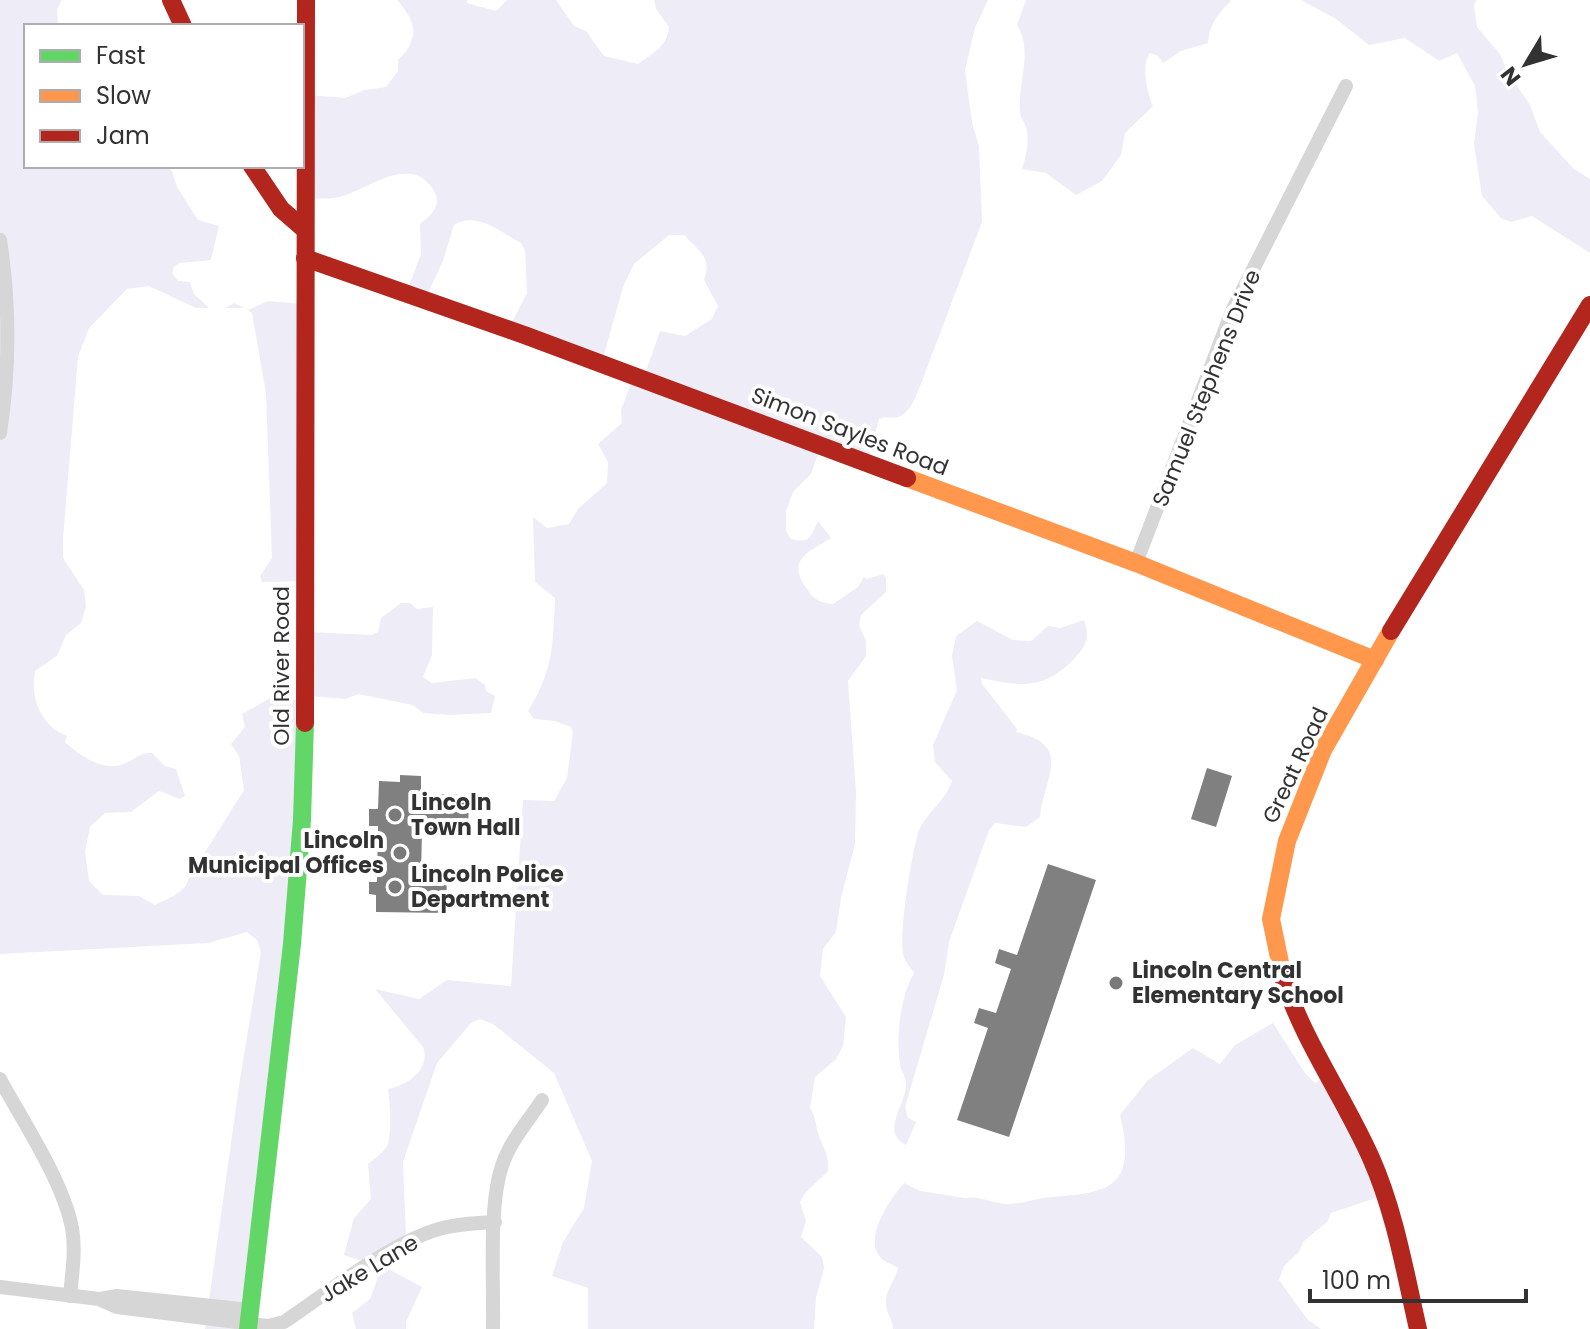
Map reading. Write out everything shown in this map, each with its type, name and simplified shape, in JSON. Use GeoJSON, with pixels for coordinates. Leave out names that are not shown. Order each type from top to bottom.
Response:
{"type":"FeatureCollection","features":[{"type":"Feature","properties":{"kind":"street"},"geometry":{"type":"LineString","coordinates":[[171,0],[182,24]]}},
{"type":"Feature","properties":{"kind":"street","name":"Old River Road"},"geometry":{"type":"LineString","coordinates":[[249,1321],[268,1169],[302,820],[305,737],[306,0]]}},
{"type":"Feature","properties":{"kind":"street","name":"Samuel Stephens Drive"},"geometry":{"type":"LineString","coordinates":[[1136,563],[1233,309],[1346,86]]}},
{"type":"Feature","properties":{"kind":"street"},"geometry":{"type":"LineString","coordinates":[[253,168],[288,219],[304,229]]}},
{"type":"Feature","properties":{"kind":"street"},"geometry":{"type":"LineString","coordinates":[[0,240],[8,316],[8,366],[0,433]]}},
{"type":"Feature","properties":{"kind":"street","name":"Simon Sayles Road"},"geometry":{"type":"LineString","coordinates":[[305,258],[527,336],[1136,563],[1375,660]]}},
{"type":"Feature","properties":{"kind":"street","name":"Great Road"},"geometry":{"type":"LineString","coordinates":[[1418,1329],[1383,1189],[1371,1158],[1295,1010],[1276,956],[1270,925],[1284,846],[1301,798],[1375,660],[1590,305]]}},
{"type":"Feature","properties":{"kind":"street"},"geometry":{"type":"LineString","coordinates":[[0,1079],[65,1205],[74,1252],[70,1296]]}},
{"type":"Feature","properties":{"kind":"street"},"geometry":{"type":"LineString","coordinates":[[493,1329],[497,1188],[503,1163],[542,1100]]}},
{"type":"Feature","properties":{"kind":"street","name":"Jake Lane"},"geometry":{"type":"LineString","coordinates":[[0,1287],[99,1299],[117,1296],[268,1326],[284,1322],[392,1250],[416,1238],[440,1228],[495,1222]]}},
{"type":"Feature","properties":{"kind":"shaded area"},"geometry":{"type":"Polygon","coordinates":[[[0,0],[62,0],[57,9],[58,24],[24,24],[24,168],[167,168],[172,171],[177,187],[198,220],[219,226],[211,260],[180,263],[172,273],[178,281],[190,282],[194,294],[209,308],[196,308],[149,286],[127,289],[89,328],[78,357],[63,558],[84,590],[86,607],[81,623],[66,635],[57,656],[35,671],[36,701],[50,725],[67,736],[65,742],[84,757],[115,766],[152,753],[165,766],[176,769],[185,796],[180,799],[159,791],[131,812],[105,813],[90,827],[85,852],[89,881],[103,895],[139,896],[155,905],[182,890],[188,880],[190,863],[202,857],[244,790],[239,756],[231,744],[245,727],[242,714],[270,698],[307,701],[251,1329],[205,1329],[261,952],[257,940],[247,932],[208,943],[0,954],[0,0]]]}},
{"type":"Feature","properties":{"kind":"shaded area"},"geometry":{"type":"Polygon","coordinates":[[[397,0],[467,0],[467,3],[496,11],[507,0],[556,0],[574,26],[586,31],[604,56],[638,64],[658,49],[668,34],[669,27],[656,9],[654,0],[988,0],[975,28],[965,70],[972,122],[979,147],[982,222],[921,384],[903,415],[879,419],[870,455],[822,443],[811,474],[793,492],[786,511],[786,531],[791,539],[802,541],[809,538],[818,521],[831,538],[807,553],[799,564],[801,579],[818,600],[833,604],[858,587],[864,577],[867,579],[883,574],[886,578],[886,592],[861,615],[859,625],[866,641],[866,656],[848,681],[856,792],[855,844],[836,932],[823,949],[820,976],[846,1017],[843,1046],[836,1059],[815,1077],[810,1108],[827,1155],[828,1171],[800,1202],[806,1221],[801,1237],[822,1257],[824,1268],[816,1298],[814,1329],[588,1329],[588,1288],[552,1276],[563,1242],[584,1208],[592,1161],[554,1073],[493,1024],[480,1019],[471,1023],[437,1063],[403,1162],[406,1238],[390,1270],[422,1287],[406,1322],[406,1329],[356,1329],[352,1313],[370,1299],[381,1268],[344,1255],[354,1218],[371,1199],[368,1164],[389,1141],[388,1089],[416,1075],[425,1055],[423,1047],[375,989],[419,999],[447,980],[511,986],[523,800],[554,801],[567,778],[571,727],[555,721],[534,719],[528,711],[547,670],[555,598],[535,582],[533,517],[547,528],[569,524],[578,509],[607,483],[608,462],[598,444],[622,423],[621,410],[634,375],[645,374],[660,331],[685,336],[712,319],[718,306],[704,280],[706,266],[703,255],[684,235],[669,235],[634,264],[623,287],[603,358],[510,326],[527,293],[525,250],[521,243],[480,222],[471,220],[454,225],[443,261],[428,293],[408,288],[421,254],[420,224],[431,215],[437,202],[435,193],[426,181],[416,175],[393,175],[337,198],[308,199],[309,95],[345,98],[365,90],[386,87],[398,71],[398,60],[413,38],[412,23],[397,0]]]}},
{"type":"Feature","properties":{"kind":"shaded area"},"geometry":{"type":"Polygon","coordinates":[[[1026,0],[1231,1],[1215,20],[1208,43],[1181,51],[1163,63],[1158,56],[1150,53],[1145,71],[1153,106],[1125,133],[1121,155],[1102,181],[1076,195],[1046,173],[1022,169],[1028,136],[1020,113],[1025,57],[1017,25],[1026,0]]]}},
{"type":"Feature","properties":{"kind":"shaded area"},"geometry":{"type":"Polygon","coordinates":[[[1301,0],[1476,0],[1477,27],[1500,54],[1507,71],[1530,105],[1540,132],[1574,169],[1590,179],[1590,253],[1532,216],[1511,222],[1501,218],[1482,196],[1474,144],[1478,112],[1475,86],[1457,53],[1439,61],[1405,38],[1369,45],[1336,19],[1301,0]]]}},
{"type":"Feature","properties":{"kind":"shaded area"},"geometry":{"type":"Polygon","coordinates":[[[268,301],[303,304],[305,581],[262,582],[260,576],[272,558],[266,393],[252,313],[244,308],[248,310],[268,301]]]}},
{"type":"Feature","properties":{"kind":"shaded area"},"geometry":{"type":"Polygon","coordinates":[[[234,303],[244,308],[225,308],[234,303]]]}},
{"type":"Feature","properties":{"kind":"shaded area"},"geometry":{"type":"Polygon","coordinates":[[[401,603],[410,603],[417,609],[433,607],[432,655],[423,677],[432,683],[475,678],[495,696],[491,713],[423,713],[413,705],[358,694],[346,699],[309,696],[309,632],[372,635],[378,632],[381,618],[401,603]]]}},
{"type":"Feature","properties":{"kind":"shaded area"},"geometry":{"type":"Polygon","coordinates":[[[1084,620],[1087,637],[1084,645],[1074,659],[1052,677],[1030,684],[981,678],[982,684],[1017,729],[1016,732],[1034,738],[1045,746],[1051,765],[1040,817],[1026,827],[995,823],[989,830],[949,942],[944,975],[905,1107],[908,1118],[916,1122],[906,1145],[898,1139],[894,1125],[906,1083],[899,1054],[900,1018],[914,973],[902,948],[904,916],[918,833],[952,781],[935,762],[933,745],[957,690],[952,656],[956,636],[977,621],[1013,640],[1031,641],[1048,626],[1060,628],[1084,620]]]}},
{"type":"Feature","properties":{"kind":"shaded area"},"geometry":{"type":"Polygon","coordinates":[[[1273,1023],[1305,1073],[1315,1083],[1330,1076],[1385,1195],[1331,1213],[1328,1221],[1303,1242],[1299,1252],[1284,1266],[1279,1280],[1308,1320],[1321,1329],[893,1329],[886,1299],[898,1268],[881,1258],[875,1240],[880,1219],[904,1183],[920,1191],[1008,1204],[1105,1188],[1122,1171],[1125,1157],[1120,1115],[1148,1080],[1193,1048],[1220,1064],[1235,1045],[1273,1023]]]}},
{"type":"Feature","properties":{"kind":"building"},"geometry":{"type":"Polygon","coordinates":[[[1207,768],[1232,776],[1216,827],[1191,819],[1207,768]]]}},
{"type":"Feature","properties":{"kind":"building","name":"Lincoln Municipal Offices"},"geometry":{"type":"Polygon","coordinates":[[[400,775],[421,776],[421,794],[469,795],[468,833],[422,831],[421,874],[447,875],[446,913],[376,912],[376,895],[369,894],[369,882],[377,882],[378,826],[369,826],[369,809],[378,809],[379,781],[400,782],[400,775]]]}},
{"type":"Feature","properties":{"kind":"building"},"geometry":{"type":"Polygon","coordinates":[[[1048,864],[1096,880],[1009,1137],[957,1120],[988,1028],[974,1023],[979,1008],[996,1013],[1011,969],[995,963],[999,949],[1017,955],[1048,864]]]}},
{"type":"Feature","properties":{"kind":"traffic: fast"},"geometry":{"type":"LineString","coordinates":[[248,1329],[292,944],[302,820],[305,723]]}},
{"type":"Feature","properties":{"kind":"traffic: slow"},"geometry":{"type":"LineString","coordinates":[[907,478],[1136,563],[1375,660]]}},
{"type":"Feature","properties":{"kind":"traffic: slow"},"geometry":{"type":"LineString","coordinates":[[1283,977],[1271,919],[1287,841],[1323,750],[1391,631]]}},
{"type":"Feature","properties":{"kind":"traffic: jam"},"geometry":{"type":"LineString","coordinates":[[171,0],[182,24]]}},
{"type":"Feature","properties":{"kind":"traffic: jam"},"geometry":{"type":"LineString","coordinates":[[305,723],[306,0]]}},
{"type":"Feature","properties":{"kind":"traffic: jam"},"geometry":{"type":"LineString","coordinates":[[253,168],[281,209],[304,229]]}},
{"type":"Feature","properties":{"kind":"traffic: jam"},"geometry":{"type":"LineString","coordinates":[[305,258],[527,336],[907,478]]}},
{"type":"Feature","properties":{"kind":"traffic: jam"},"geometry":{"type":"LineString","coordinates":[[1391,631],[1590,305]]}},
{"type":"Feature","properties":{"kind":"traffic: jam"},"geometry":{"type":"LineString","coordinates":[[1283,977],[1301,1024],[1360,1135],[1387,1199],[1418,1329]]}},
{"type":"Feature","properties":{"kind":"place","name":"Lincoln Town Hall"},"geometry":{"type":"Point","coordinates":[395,815]}},
{"type":"Feature","properties":{"kind":"place","name":"Lincoln Municipal Offices"},"geometry":{"type":"Point","coordinates":[400,853]}},
{"type":"Feature","properties":{"kind":"place","name":"Lincoln Police Department"},"geometry":{"type":"Point","coordinates":[395,887]}},
{"type":"Feature","properties":{"kind":"place","name":"Lincoln Central Elementary School"},"geometry":{"type":"Point","coordinates":[1116,983]}}]}
